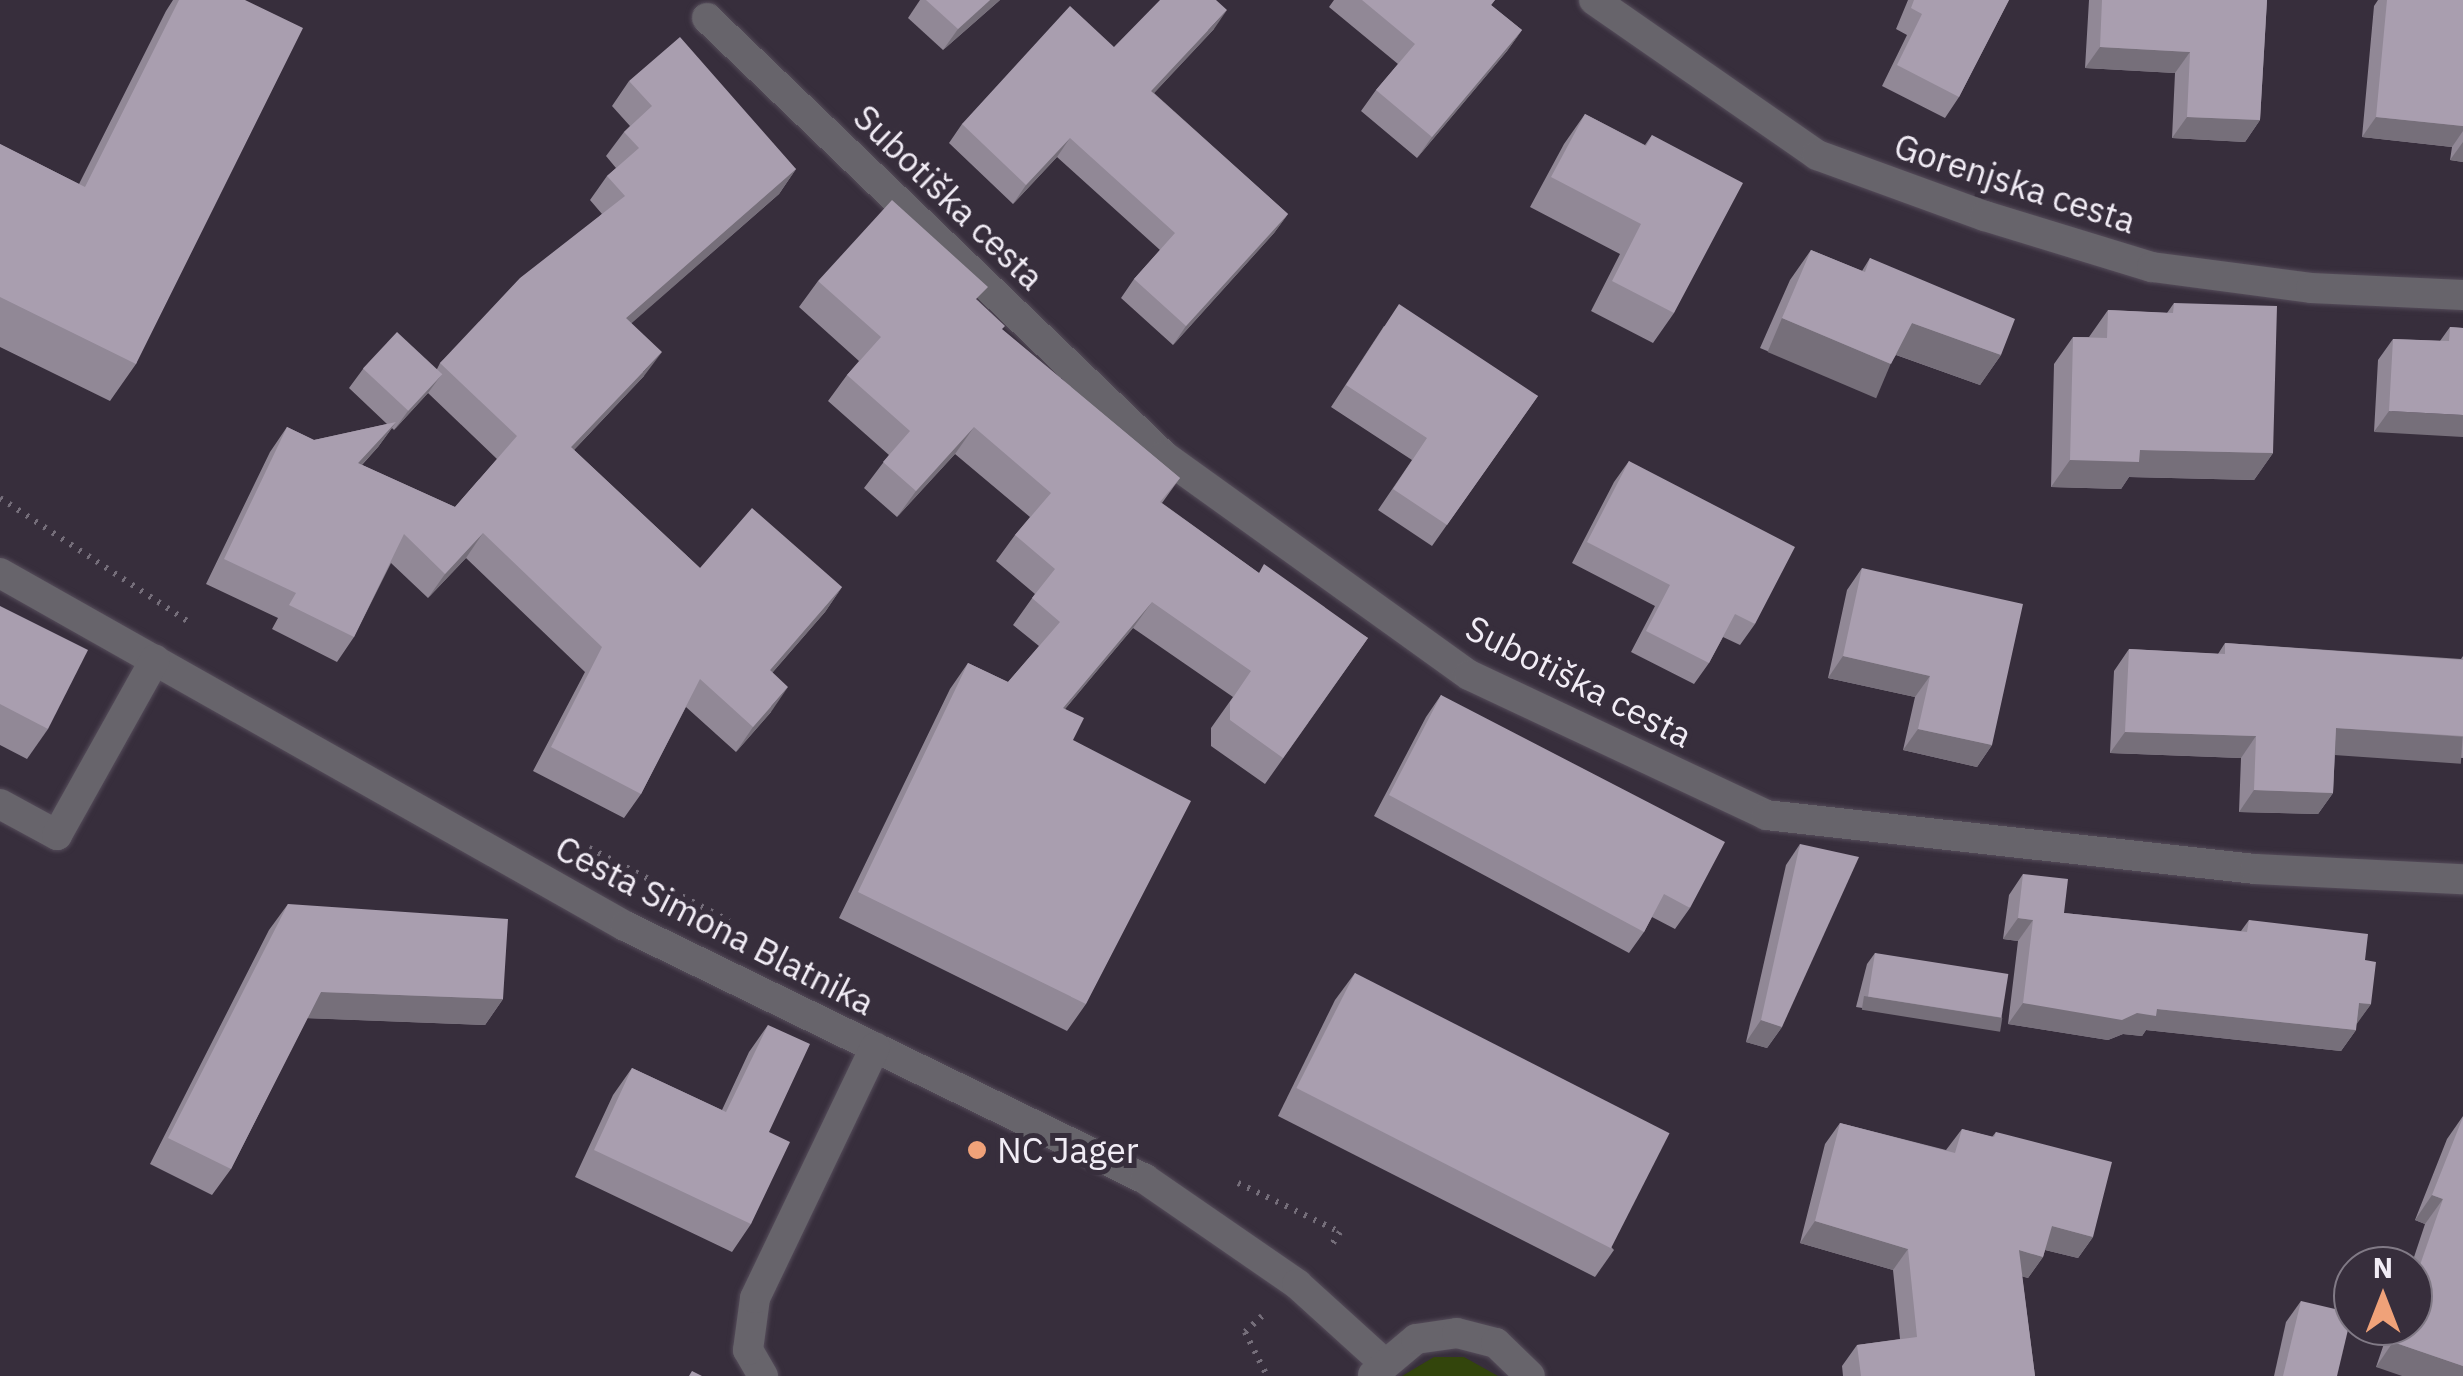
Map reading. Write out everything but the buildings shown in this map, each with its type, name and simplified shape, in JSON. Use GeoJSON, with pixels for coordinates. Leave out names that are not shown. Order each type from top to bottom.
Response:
{"type":"FeatureCollection","features":[{"type":"Feature","properties":{"kind":"street","name":"Gorenjska cesta"},"geometry":{"type":"LineString","coordinates":[[1594,0],[1817,154],[1984,216],[2152,267],[2312,288],[2463,295]]}},
{"type":"Feature","properties":{"kind":"street","name":"Subotiška cesta"},"geometry":{"type":"LineString","coordinates":[[707,18],[1164,456],[1470,675],[1766,816],[2255,869],[2463,879]]}},
{"type":"Feature","properties":{"kind":"street","name":"Cesta Simona Blatnika"},"geometry":{"type":"LineString","coordinates":[[0,573],[625,926],[1145,1179],[1298,1284],[1377,1368]]}},
{"type":"Feature","properties":{"kind":"street"},"geometry":{"type":"LineString","coordinates":[[0,804],[58,835],[155,660]]}},
{"type":"Feature","properties":{"kind":"street"},"geometry":{"type":"LineString","coordinates":[[763,1376],[748,1350],[755,1298],[875,1047]]}},
{"type":"Feature","properties":{"kind":"street"},"geometry":{"type":"LineString","coordinates":[[1377,1368],[1416,1338],[1456,1333],[1496,1344],[1530,1376]]}},
{"type":"Feature","properties":{"kind":"path"},"geometry":{"type":"LineString","coordinates":[[0,498],[200,630]]}},
{"type":"Feature","properties":{"kind":"path"},"geometry":{"type":"LineString","coordinates":[[570,838],[746,930]]}},
{"type":"Feature","properties":{"kind":"path"},"geometry":{"type":"LineString","coordinates":[[1220,1174],[1340,1232],[1331,1246]]}},
{"type":"Feature","properties":{"kind":"green space"},"geometry":{"type":"Polygon","coordinates":[[[1434,1357],[1464,1357],[1498,1376],[1402,1376],[1434,1357]]]}},
{"type":"Feature","properties":{"kind":"place","name":"NC Jager"},"geometry":{"type":"Point","coordinates":[977,1150]}}]}
